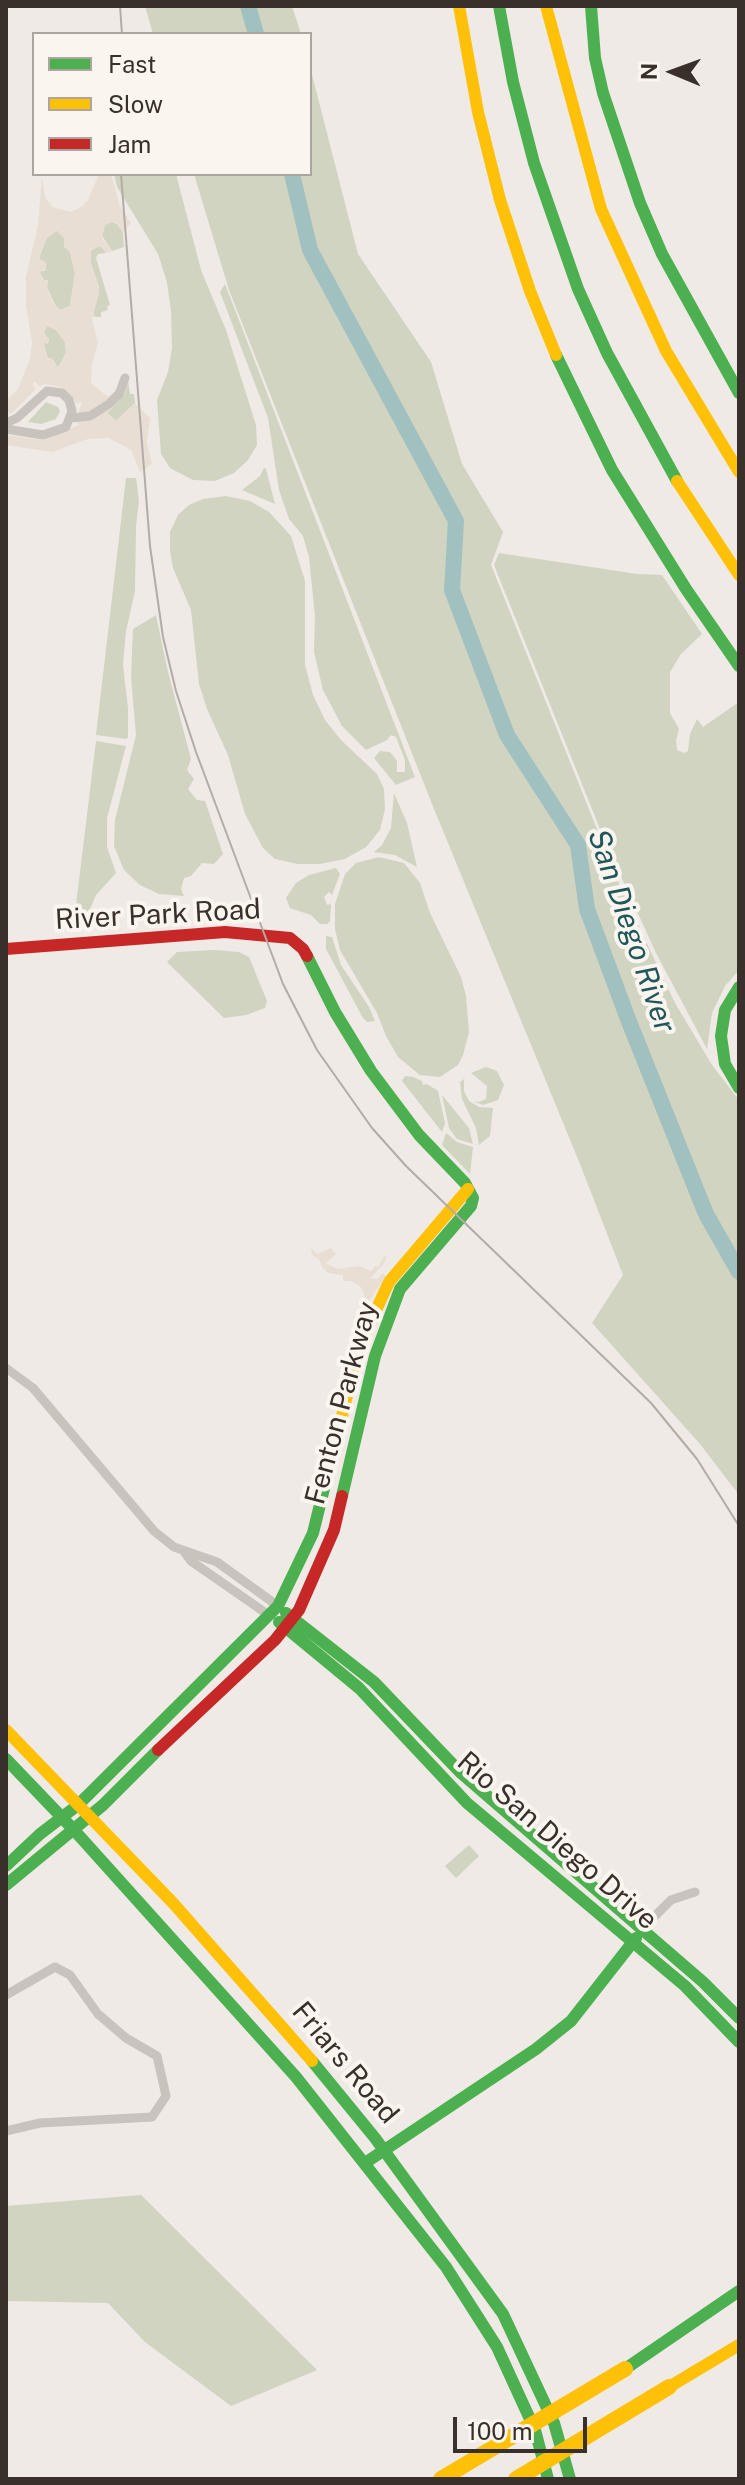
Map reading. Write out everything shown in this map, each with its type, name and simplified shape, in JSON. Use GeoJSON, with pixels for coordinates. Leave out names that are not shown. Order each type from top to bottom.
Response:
{"type":"FeatureCollection","features":[{"type":"Feature","properties":{"kind":"main road"},"geometry":{"type":"LineString","coordinates":[[459,6],[478,112],[500,200],[530,291],[567,381],[612,470],[686,589],[739,666]]}},
{"type":"Feature","properties":{"kind":"main road"},"geometry":{"type":"LineString","coordinates":[[499,6],[513,82],[534,163],[578,289],[607,353],[680,487],[739,575]]}},
{"type":"Feature","properties":{"kind":"main road"},"geometry":{"type":"LineString","coordinates":[[546,6],[601,209],[666,351],[739,472]]}},
{"type":"Feature","properties":{"kind":"main road"},"geometry":{"type":"LineString","coordinates":[[591,6],[595,58],[603,93],[640,203],[662,254],[739,393]]}},
{"type":"Feature","properties":{"kind":"main road","name":"River Park Road"},"geometry":{"type":"LineString","coordinates":[[6,949],[225,932],[290,938],[303,949],[335,1012],[378,1081],[419,1135],[468,1189]]}},
{"type":"Feature","properties":{"kind":"main road"},"geometry":{"type":"LineString","coordinates":[[739,987],[725,1010],[721,1036],[725,1064],[739,1088]]}},
{"type":"Feature","properties":{"kind":"main road","name":"Fenton Parkway"},"geometry":{"type":"LineString","coordinates":[[6,1885],[68,1824],[84,1811],[275,1640],[288,1622],[312,1584],[334,1530],[386,1321],[400,1289],[471,1206],[473,1198],[468,1189],[389,1282],[359,1347],[313,1533],[274,1611],[191,1691],[84,1811]]}},
{"type":"Feature","properties":{"kind":"main road"},"geometry":{"type":"LineString","coordinates":[[430,1252],[435,1229]]}},
{"type":"Feature","properties":{"kind":"main road","name":"Rio San Diego Drive"},"geometry":{"type":"LineString","coordinates":[[274,1611],[374,1682],[479,1790],[638,1936],[739,2042]]}},
{"type":"Feature","properties":{"kind":"main road","name":"Rio San Diego Drive"},"geometry":{"type":"LineString","coordinates":[[288,1622],[359,1688],[467,1803],[638,1936],[703,1982],[739,2018]]}},
{"type":"Feature","properties":{"kind":"main road","name":"Friars Road"},"geometry":{"type":"LineString","coordinates":[[6,1730],[173,1903],[315,2064],[384,2150],[493,2297],[554,2423],[570,2479]]}},
{"type":"Feature","properties":{"kind":"main road","name":"Friars Road"},"geometry":{"type":"LineString","coordinates":[[6,1759],[296,2077],[446,2267],[484,2324],[535,2430],[548,2479]]}},
{"type":"Feature","properties":{"kind":"main road"},"geometry":{"type":"LineString","coordinates":[[467,1803],[479,1790]]}},
{"type":"Feature","properties":{"kind":"main road","name":"Fenton Parkway"},"geometry":{"type":"LineString","coordinates":[[6,1866],[40,1834],[68,1824]]}},
{"type":"Feature","properties":{"kind":"main road"},"geometry":{"type":"LineString","coordinates":[[365,2163],[536,2049],[571,2021],[638,1936]]}},
{"type":"Feature","properties":{"kind":"main road"},"geometry":{"type":"LineString","coordinates":[[625,2369],[739,2291]]}},
{"type":"Feature","properties":{"kind":"main road"},"geometry":{"type":"LineString","coordinates":[[441,2479],[739,2305]]}},
{"type":"Feature","properties":{"kind":"main road"},"geometry":{"type":"LineString","coordinates":[[484,2324],[492,2322],[499,2326],[519,2364],[534,2378]]}},
{"type":"Feature","properties":{"kind":"main road"},"geometry":{"type":"LineString","coordinates":[[516,2479],[739,2345]]}},
{"type":"Feature","properties":{"kind":"main road"},"geometry":{"type":"LineString","coordinates":[[669,2387],[739,2352]]}},
{"type":"Feature","properties":{"kind":"street"},"geometry":{"type":"LineString","coordinates":[[71,418],[90,416],[109,404],[119,394],[125,378]]}},
{"type":"Feature","properties":{"kind":"street"},"geometry":{"type":"LineString","coordinates":[[47,391],[57,391],[66,396],[72,411],[66,427],[43,435],[6,426],[47,391]]}},
{"type":"Feature","properties":{"kind":"street"},"geometry":{"type":"LineString","coordinates":[[6,1368],[33,1388],[154,1531],[185,1553],[217,1562],[274,1611]]}},
{"type":"Feature","properties":{"kind":"street"},"geometry":{"type":"LineString","coordinates":[[185,1553],[191,1561],[274,1611]]}},
{"type":"Feature","properties":{"kind":"street"},"geometry":{"type":"LineString","coordinates":[[638,1936],[671,1900],[695,1892]]}},
{"type":"Feature","properties":{"kind":"street"},"geometry":{"type":"LineString","coordinates":[[6,1995],[55,1967],[70,1975],[98,2014],[126,2038],[157,2056],[166,2096],[152,2117],[40,2123],[6,2131]]}},
{"type":"Feature","properties":{"kind":"green space"},"geometry":{"type":"Polygon","coordinates":[[[145,6],[292,6],[300,32],[152,32],[145,6]]]}},
{"type":"Feature","properties":{"kind":"green space"},"geometry":{"type":"Polygon","coordinates":[[[312,75],[358,254],[431,362],[462,464],[503,532],[491,565],[619,884],[675,1003],[712,1065],[739,1100],[739,1495],[700,1444],[592,1323],[623,1275],[432,804],[229,290],[195,176],[312,176],[312,75]]]}},
{"type":"Feature","properties":{"kind":"green space"},"geometry":{"type":"Polygon","coordinates":[[[114,176],[177,176],[201,270],[226,330],[256,425],[257,445],[248,460],[234,473],[215,481],[193,480],[170,468],[161,454],[157,400],[168,372],[172,348],[167,282],[158,254],[117,187],[114,176]]]}},
{"type":"Feature","properties":{"kind":"green space"},"geometry":{"type":"Polygon","coordinates":[[[112,222],[123,232],[124,247],[112,251],[101,234],[104,225],[112,222]]]}},
{"type":"Feature","properties":{"kind":"green space"},"geometry":{"type":"Polygon","coordinates":[[[57,230],[72,243],[70,252],[75,274],[70,306],[60,310],[47,287],[48,280],[44,280],[39,271],[45,271],[46,264],[39,260],[41,249],[47,238],[57,230]]]}},
{"type":"Feature","properties":{"kind":"green space"},"geometry":{"type":"Polygon","coordinates":[[[97,246],[106,253],[98,254],[96,258],[110,305],[107,306],[108,310],[101,312],[101,317],[93,316],[99,287],[90,261],[91,251],[97,246]]]}},
{"type":"Feature","properties":{"kind":"green space"},"geometry":{"type":"Polygon","coordinates":[[[225,284],[415,777],[396,785],[374,758],[380,751],[390,752],[397,761],[397,772],[405,772],[405,760],[396,737],[391,735],[366,750],[342,726],[323,690],[314,652],[315,616],[309,557],[303,536],[289,519],[279,490],[268,418],[220,292],[225,284]]]}},
{"type":"Feature","properties":{"kind":"green space"},"geometry":{"type":"Polygon","coordinates":[[[47,326],[56,330],[65,342],[66,352],[57,367],[53,359],[48,358],[44,346],[43,341],[48,343],[49,340],[44,333],[47,326]]]}},
{"type":"Feature","properties":{"kind":"green space"},"geometry":{"type":"Polygon","coordinates":[[[128,381],[135,403],[116,421],[107,413],[119,401],[128,381]]]}},
{"type":"Feature","properties":{"kind":"green space"},"geometry":{"type":"Polygon","coordinates":[[[46,402],[58,407],[60,411],[56,419],[41,424],[28,422],[46,402]]]}},
{"type":"Feature","properties":{"kind":"green space"},"geometry":{"type":"Polygon","coordinates":[[[264,468],[275,504],[242,490],[260,476],[264,468]]]}},
{"type":"Feature","properties":{"kind":"green space"},"geometry":{"type":"Polygon","coordinates":[[[126,478],[136,478],[139,501],[135,591],[126,631],[123,665],[128,708],[126,739],[96,735],[126,478]]]}},
{"type":"Feature","properties":{"kind":"green space"},"geometry":{"type":"Polygon","coordinates":[[[226,496],[250,501],[269,512],[291,536],[305,581],[305,665],[313,695],[325,720],[377,774],[384,789],[385,809],[380,830],[366,847],[345,859],[298,864],[275,859],[263,848],[245,814],[228,755],[207,709],[199,684],[191,610],[173,568],[170,532],[178,515],[189,505],[203,499],[226,496]]]}},
{"type":"Feature","properties":{"kind":"green space"},"geometry":{"type":"Polygon","coordinates":[[[499,553],[662,575],[702,634],[681,654],[670,672],[670,713],[679,729],[677,750],[688,751],[690,734],[697,719],[703,727],[739,702],[739,970],[725,986],[712,1013],[707,1049],[656,953],[604,839],[494,565],[499,553]]]}},
{"type":"Feature","properties":{"kind":"green space"},"geometry":{"type":"Polygon","coordinates":[[[156,615],[191,759],[187,770],[194,779],[188,789],[197,800],[205,801],[223,854],[214,864],[202,863],[191,876],[184,878],[181,889],[184,896],[159,894],[140,885],[124,870],[114,846],[115,820],[136,735],[131,677],[133,629],[156,615]]]}},
{"type":"Feature","properties":{"kind":"green space"},"geometry":{"type":"Polygon","coordinates":[[[96,741],[126,746],[107,818],[107,847],[116,873],[96,895],[81,924],[76,905],[96,741]]]}},
{"type":"Feature","properties":{"kind":"green space"},"geometry":{"type":"Polygon","coordinates":[[[394,793],[407,823],[417,867],[395,855],[374,852],[382,845],[391,828],[394,793]]]}},
{"type":"Feature","properties":{"kind":"green space"},"geometry":{"type":"Polygon","coordinates":[[[379,857],[404,863],[420,883],[430,913],[461,977],[469,1032],[458,1065],[440,1077],[420,1075],[398,1057],[377,1013],[340,950],[335,929],[335,904],[345,874],[356,863],[379,857]]]}},
{"type":"Feature","properties":{"kind":"green space"},"geometry":{"type":"Polygon","coordinates":[[[336,868],[340,874],[332,895],[329,892],[324,897],[327,905],[331,904],[327,924],[320,924],[311,915],[290,908],[286,898],[296,883],[309,875],[336,868]]]}},
{"type":"Feature","properties":{"kind":"green space"},"geometry":{"type":"Polygon","coordinates":[[[326,936],[332,937],[341,965],[375,1021],[367,1022],[363,1018],[326,949],[326,936]]]}},
{"type":"Feature","properties":{"kind":"green space"},"geometry":{"type":"Polygon","coordinates":[[[177,952],[239,952],[249,957],[267,1001],[265,1008],[224,1018],[167,962],[177,952]]]}},
{"type":"Feature","properties":{"kind":"green space"},"geometry":{"type":"Polygon","coordinates":[[[486,1067],[497,1071],[504,1085],[498,1100],[483,1105],[473,1101],[486,1099],[487,1086],[471,1073],[486,1067]]]}},
{"type":"Feature","properties":{"kind":"green space"},"geometry":{"type":"Polygon","coordinates":[[[405,1076],[422,1081],[423,1085],[427,1084],[438,1091],[445,1123],[442,1132],[402,1081],[405,1076]]]}},
{"type":"Feature","properties":{"kind":"green space"},"geometry":{"type":"Polygon","coordinates":[[[464,1079],[464,1091],[469,1101],[479,1107],[493,1108],[490,1136],[479,1145],[476,1128],[462,1099],[460,1082],[464,1079]]]}},
{"type":"Feature","properties":{"kind":"green space"},"geometry":{"type":"Polygon","coordinates":[[[442,1095],[469,1128],[473,1144],[457,1139],[449,1128],[442,1095]]]}},
{"type":"Feature","properties":{"kind":"green space"},"geometry":{"type":"Polygon","coordinates":[[[446,1133],[457,1142],[473,1147],[470,1174],[442,1145],[446,1133]]]}},
{"type":"Feature","properties":{"kind":"green space"},"geometry":{"type":"Polygon","coordinates":[[[469,1845],[479,1856],[456,1878],[445,1866],[469,1845]]]}},
{"type":"Feature","properties":{"kind":"green space"},"geometry":{"type":"Polygon","coordinates":[[[141,2195],[317,2370],[231,2406],[145,2342],[108,2303],[6,2301],[6,2206],[141,2195]]]}},
{"type":"Feature","properties":{"kind":"shaded area"},"geometry":{"type":"Polygon","coordinates":[[[42,176],[45,197],[52,207],[71,212],[83,206],[98,176],[112,176],[120,206],[131,223],[123,232],[117,223],[105,225],[102,238],[112,251],[106,253],[100,246],[91,251],[91,266],[99,293],[92,319],[98,343],[91,383],[108,397],[129,380],[125,393],[107,413],[116,421],[135,403],[150,418],[147,443],[152,464],[140,472],[131,450],[109,438],[88,439],[52,452],[6,445],[6,435],[43,440],[79,425],[76,421],[82,401],[77,404],[61,387],[39,386],[35,381],[32,384],[36,389],[12,413],[6,414],[6,401],[18,389],[30,359],[32,343],[26,305],[26,277],[38,225],[42,176]],[[57,231],[47,238],[39,259],[45,261],[46,269],[40,272],[43,280],[48,280],[47,288],[54,305],[60,310],[70,306],[75,274],[70,252],[64,247],[64,238],[57,231]],[[47,326],[44,333],[49,340],[47,344],[44,343],[48,358],[59,366],[66,352],[65,342],[56,330],[47,326]]]}},
{"type":"Feature","properties":{"kind":"shaded area"},"geometry":{"type":"Polygon","coordinates":[[[311,1248],[317,1254],[331,1248],[336,1254],[326,1263],[337,1269],[360,1266],[371,1271],[378,1267],[384,1256],[387,1257],[370,1278],[377,1279],[383,1273],[386,1276],[364,1304],[360,1286],[343,1281],[343,1275],[328,1273],[319,1259],[312,1255],[311,1248]]]}},
{"type":"Feature","properties":{"kind":"waterway","name":"San Diego River"},"geometry":{"type":"LineString","coordinates":[[248,6],[255,32]]}},
{"type":"Feature","properties":{"kind":"waterway","name":"San Diego River"},"geometry":{"type":"LineString","coordinates":[[292,176],[310,250],[456,521],[452,590],[507,735],[578,845],[587,909],[628,1019],[706,1214],[739,1272]]}},
{"type":"Feature","properties":{"kind":"tram line"},"geometry":{"type":"LineString","coordinates":[[120,6],[122,32]]}},
{"type":"Feature","properties":{"kind":"tram line"},"geometry":{"type":"LineString","coordinates":[[121,176],[150,546],[163,637],[196,752],[283,984],[317,1050],[372,1128],[406,1166],[651,1403],[697,1459],[739,1526]]}},
{"type":"Feature","properties":{"kind":"traffic: fast"},"geometry":{"type":"LineString","coordinates":[[499,6],[513,82],[534,163],[578,289],[607,353],[677,481]]}},
{"type":"Feature","properties":{"kind":"traffic: fast"},"geometry":{"type":"LineString","coordinates":[[591,6],[595,58],[603,93],[640,203],[662,254],[739,393]]}},
{"type":"Feature","properties":{"kind":"traffic: fast"},"geometry":{"type":"LineString","coordinates":[[556,355],[612,470],[686,589],[739,666]]}},
{"type":"Feature","properties":{"kind":"traffic: fast"},"geometry":{"type":"LineString","coordinates":[[307,956],[335,1012],[371,1071],[419,1135],[465,1183],[473,1198],[471,1206],[400,1289],[375,1356],[342,1496]]}},
{"type":"Feature","properties":{"kind":"traffic: fast"},"geometry":{"type":"LineString","coordinates":[[739,987],[725,1010],[721,1036],[725,1064],[739,1088]]}},
{"type":"Feature","properties":{"kind":"traffic: fast"},"geometry":{"type":"LineString","coordinates":[[6,1866],[40,1834],[78,1805],[278,1606],[313,1533],[333,1452]]}},
{"type":"Feature","properties":{"kind":"traffic: fast"},"geometry":{"type":"LineString","coordinates":[[286,1613],[374,1682],[461,1773],[703,1982],[739,2018]]}},
{"type":"Feature","properties":{"kind":"traffic: fast"},"geometry":{"type":"LineString","coordinates":[[279,1622],[359,1688],[467,1803],[685,1986],[739,2042]]}},
{"type":"Feature","properties":{"kind":"traffic: fast"},"geometry":{"type":"LineString","coordinates":[[6,1885],[103,1805],[158,1750]]}},
{"type":"Feature","properties":{"kind":"traffic: fast"},"geometry":{"type":"LineString","coordinates":[[6,1759],[74,1830],[296,2077],[446,2267],[497,2347],[535,2430],[548,2479]]}},
{"type":"Feature","properties":{"kind":"traffic: fast"},"geometry":{"type":"LineString","coordinates":[[365,2163],[536,2049],[571,2021],[636,1938]]}},
{"type":"Feature","properties":{"kind":"traffic: fast"},"geometry":{"type":"LineString","coordinates":[[312,2061],[375,2138],[503,2314],[554,2423],[570,2479]]}},
{"type":"Feature","properties":{"kind":"traffic: fast"},"geometry":{"type":"LineString","coordinates":[[625,2369],[739,2291]]}},
{"type":"Feature","properties":{"kind":"traffic: slow"},"geometry":{"type":"LineString","coordinates":[[459,6],[478,112],[500,200],[530,291],[556,355]]}},
{"type":"Feature","properties":{"kind":"traffic: slow"},"geometry":{"type":"LineString","coordinates":[[546,6],[601,209],[666,351],[739,472]]}},
{"type":"Feature","properties":{"kind":"traffic: slow"},"geometry":{"type":"LineString","coordinates":[[677,481],[739,575]]}},
{"type":"Feature","properties":{"kind":"traffic: slow"},"geometry":{"type":"LineString","coordinates":[[333,1452],[359,1347],[389,1282],[468,1189]]}},
{"type":"Feature","properties":{"kind":"traffic: slow"},"geometry":{"type":"LineString","coordinates":[[6,1730],[173,1903],[312,2061]]}},
{"type":"Feature","properties":{"kind":"traffic: slow"},"geometry":{"type":"LineString","coordinates":[[669,2387],[739,2345]]}},
{"type":"Feature","properties":{"kind":"traffic: slow"},"geometry":{"type":"LineString","coordinates":[[441,2479],[625,2369]]}},
{"type":"Feature","properties":{"kind":"traffic: slow"},"geometry":{"type":"LineString","coordinates":[[516,2479],[669,2387]]}},
{"type":"Feature","properties":{"kind":"traffic: jam"},"geometry":{"type":"LineString","coordinates":[[6,949],[225,932],[290,938],[307,956]]}},
{"type":"Feature","properties":{"kind":"traffic: jam"},"geometry":{"type":"LineString","coordinates":[[158,1750],[275,1640],[299,1610],[334,1530],[342,1496]]}}]}
